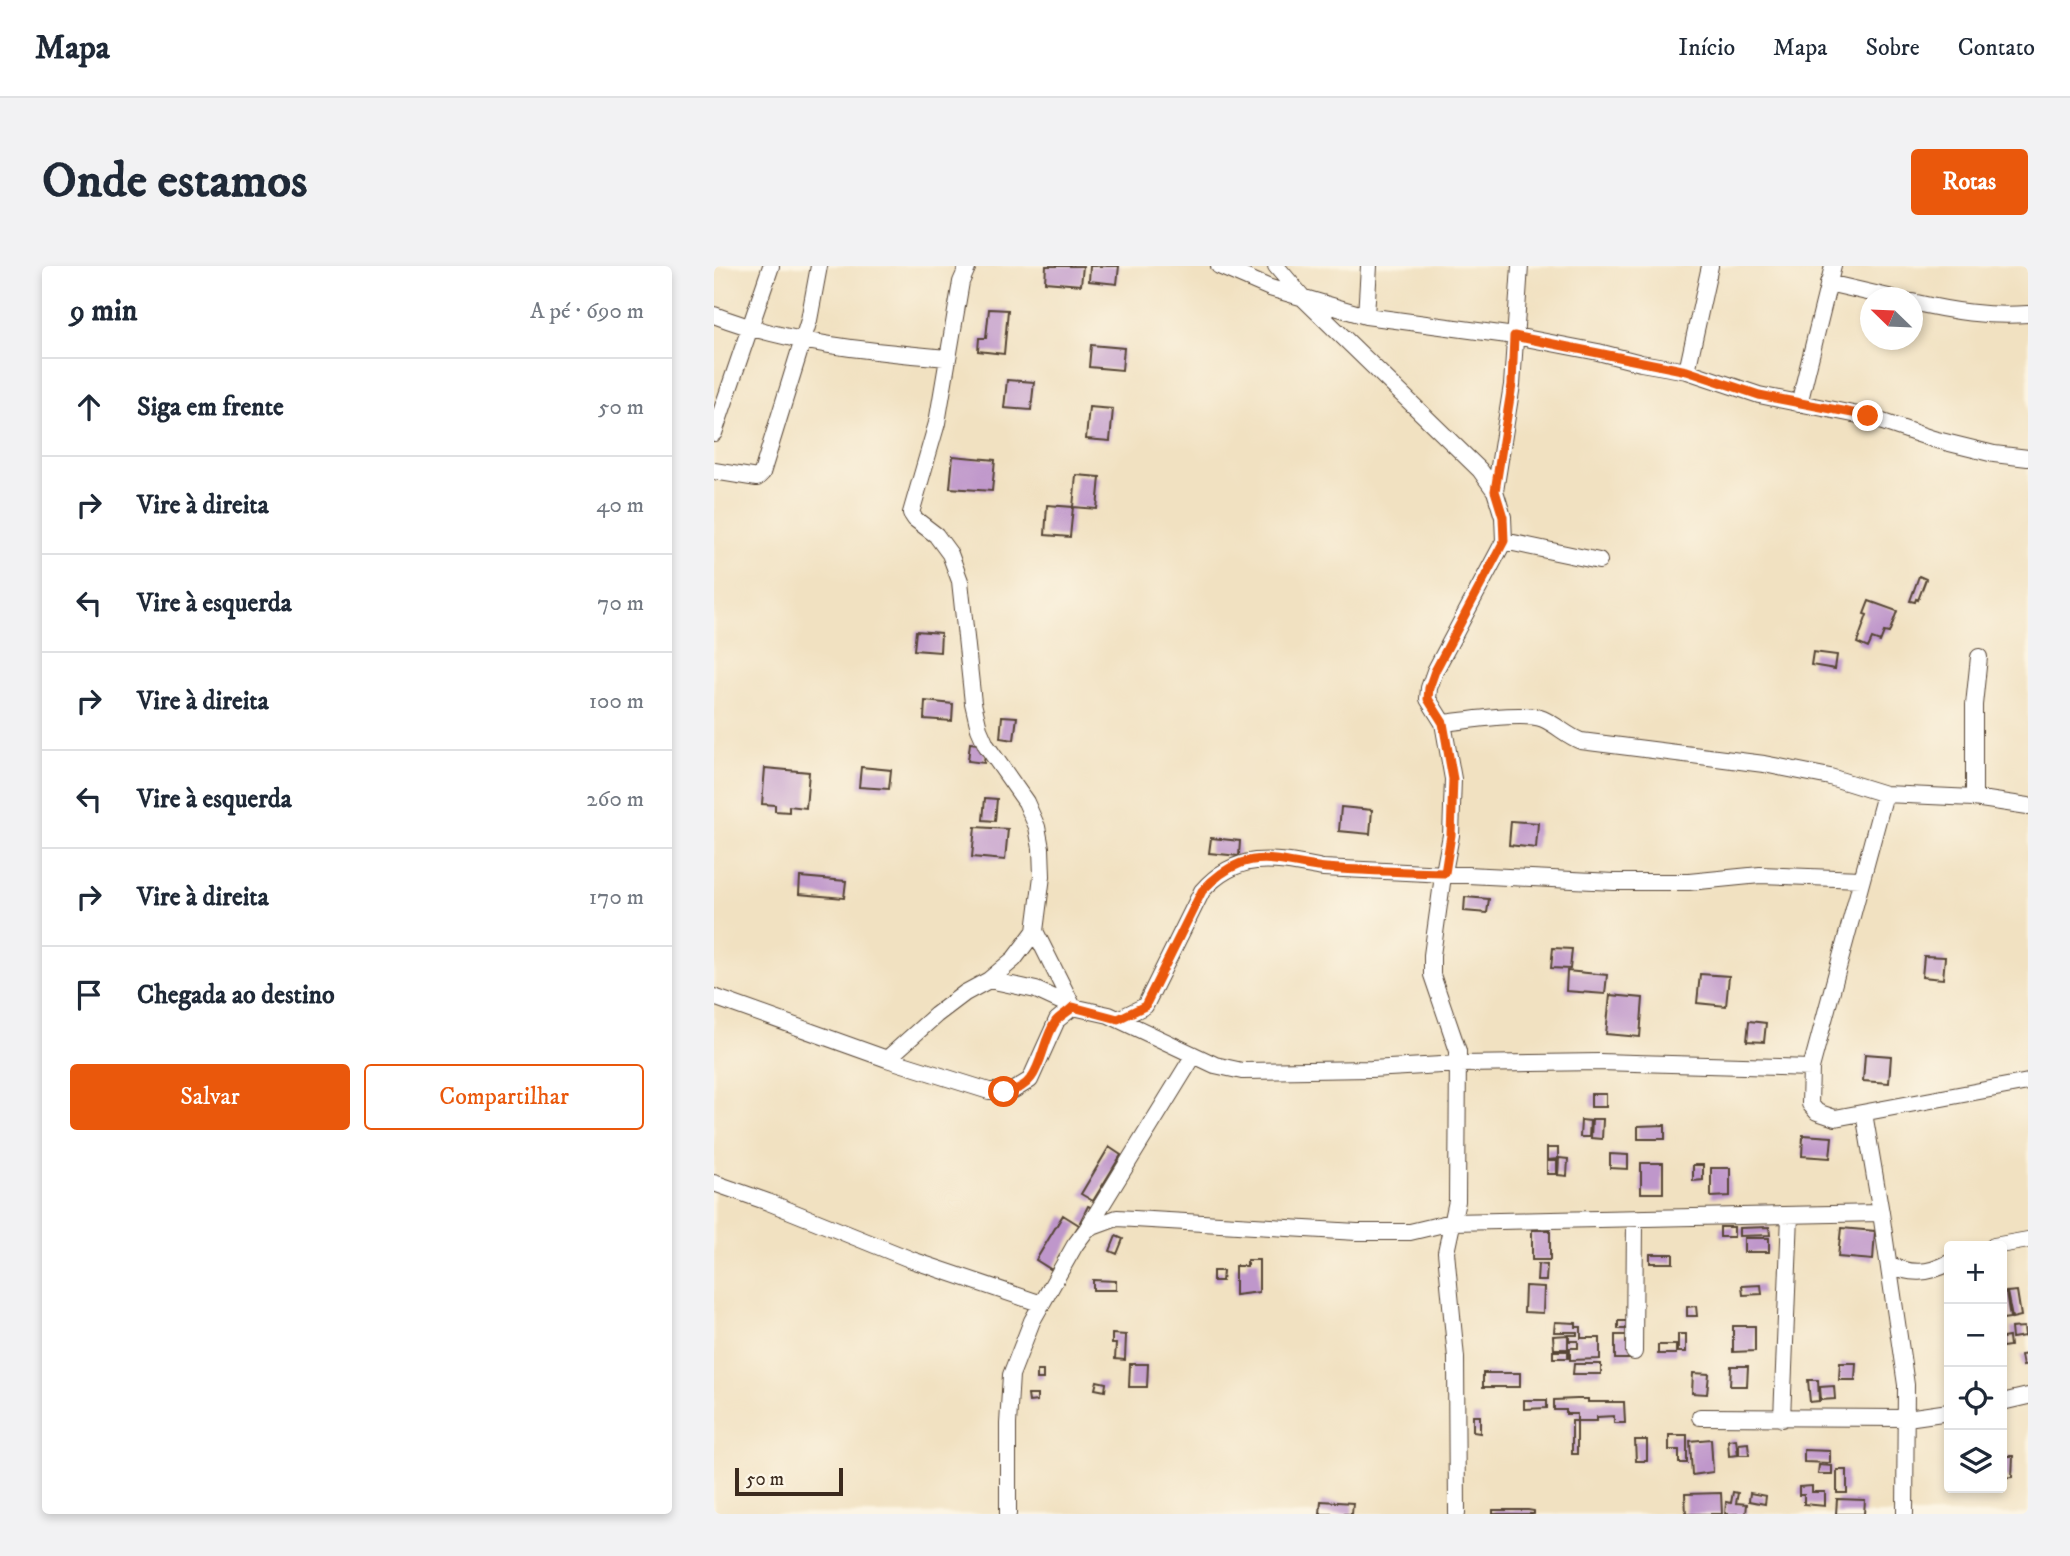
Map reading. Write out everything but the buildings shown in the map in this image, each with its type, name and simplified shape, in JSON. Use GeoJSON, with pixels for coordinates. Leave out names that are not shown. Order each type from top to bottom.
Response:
{"type":"FeatureCollection","features":[{"type":"Feature","properties":{"kind":"street"},"geometry":{"type":"LineString","coordinates":[[714,433],[771,266]]}},
{"type":"Feature","properties":{"kind":"street"},"geometry":{"type":"LineString","coordinates":[[714,471],[750,478],[757,478],[762,473],[809,320],[819,266]]}},
{"type":"Feature","properties":{"kind":"street"},"geometry":{"type":"LineString","coordinates":[[887,1059],[936,1015],[965,993],[989,980],[1014,959],[1035,931],[1042,876],[1037,827],[1026,802],[986,745],[979,730],[973,702],[960,581],[950,554],[936,535],[911,513],[937,423],[961,282],[968,266]]}},
{"type":"Feature","properties":{"kind":"street"},"geometry":{"type":"LineString","coordinates":[[1219,266],[1270,288],[1366,316],[1514,336],[1687,371],[1759,395],[1868,416],[1933,439],[1994,454],[2028,458]]}},
{"type":"Feature","properties":{"kind":"street"},"geometry":{"type":"LineString","coordinates":[[1276,266],[1304,299],[1480,470],[1495,491],[1503,517],[1504,541],[1435,671],[1428,699],[1443,723],[1453,779],[1451,835],[1442,883],[1432,975],[1454,1035],[1459,1064],[1457,1201],[1446,1251],[1456,1358],[1457,1514]]}},
{"type":"Feature","properties":{"kind":"street"},"geometry":{"type":"LineString","coordinates":[[1366,316],[1369,266]]}},
{"type":"Feature","properties":{"kind":"street"},"geometry":{"type":"LineString","coordinates":[[1495,491],[1512,385],[1520,266]]}},
{"type":"Feature","properties":{"kind":"street"},"geometry":{"type":"LineString","coordinates":[[1687,371],[1710,266]]}},
{"type":"Feature","properties":{"kind":"street"},"geometry":{"type":"LineString","coordinates":[[1799,404],[1833,266]]}},
{"type":"Feature","properties":{"kind":"street"},"geometry":{"type":"LineString","coordinates":[[1828,283],[1860,290]]}},
{"type":"Feature","properties":{"kind":"street"},"geometry":{"type":"LineString","coordinates":[[1923,304],[1954,311],[2005,316],[2028,314]]}},
{"type":"Feature","properties":{"kind":"street"},"geometry":{"type":"LineString","coordinates":[[714,315],[749,328],[802,341],[862,351],[947,358]]}},
{"type":"Feature","properties":{"kind":"street"},"geometry":{"type":"LineString","coordinates":[[1504,541],[1599,561]]}},
{"type":"Feature","properties":{"kind":"street"},"geometry":{"type":"LineString","coordinates":[[1974,799],[1974,705],[1979,657]]}},
{"type":"Feature","properties":{"kind":"street"},"geometry":{"type":"LineString","coordinates":[[1443,723],[1520,716],[1541,718],[1581,741],[1764,764],[1830,777],[1885,794],[1974,799],[2028,806]]}},
{"type":"Feature","properties":{"kind":"street"},"geometry":{"type":"LineString","coordinates":[[1885,794],[1811,1068],[1810,1104],[1818,1112],[1835,1118],[2028,1082]]}},
{"type":"Feature","properties":{"kind":"street"},"geometry":{"type":"LineString","coordinates":[[1118,1019],[1145,1006],[1202,891],[1219,875],[1242,863],[1281,860],[1323,868],[1614,882],[1689,882],[1760,875],[1861,879]]}},
{"type":"Feature","properties":{"kind":"street"},"geometry":{"type":"LineString","coordinates":[[1035,931],[1073,1007]]}},
{"type":"Feature","properties":{"kind":"street"},"geometry":{"type":"LineString","coordinates":[[989,980],[1036,990],[1073,1007],[1118,1019],[1215,1065],[1242,1071],[1598,1062],[1811,1068]]}},
{"type":"Feature","properties":{"kind":"street"},"geometry":{"type":"LineString","coordinates":[[714,997],[887,1059],[989,1091],[1013,1091],[1030,1080],[1057,1020],[1073,1007]]}},
{"type":"Feature","properties":{"kind":"street"},"geometry":{"type":"LineString","coordinates":[[1145,1006],[1152,1035]]}},
{"type":"Feature","properties":{"kind":"street"},"geometry":{"type":"LineString","coordinates":[[1008,1514],[1011,1376],[1032,1321],[1071,1252],[1194,1055]]}},
{"type":"Feature","properties":{"kind":"street"},"geometry":{"type":"LineString","coordinates":[[1864,1114],[1906,1385],[1905,1514]]}},
{"type":"Feature","properties":{"kind":"street"},"geometry":{"type":"LineString","coordinates":[[714,1183],[912,1260],[1041,1304]]}},
{"type":"Feature","properties":{"kind":"street"},"geometry":{"type":"LineString","coordinates":[[1087,1229],[1117,1218],[1410,1233],[1452,1222],[1881,1213]]}},
{"type":"Feature","properties":{"kind":"street"},"geometry":{"type":"LineString","coordinates":[[1782,1419],[1790,1215]]}},
{"type":"Feature","properties":{"kind":"street"},"geometry":{"type":"LineString","coordinates":[[1634,1352],[1635,1219]]}},
{"type":"Feature","properties":{"kind":"street"},"geometry":{"type":"LineString","coordinates":[[2007,1244],[2028,1240]]}},
{"type":"Feature","properties":{"kind":"street"},"geometry":{"type":"LineString","coordinates":[[1889,1264],[1903,1271],[1920,1273],[1944,1266]]}},
{"type":"Feature","properties":{"kind":"street"},"geometry":{"type":"LineString","coordinates":[[2007,1401],[2028,1395]]}},
{"type":"Feature","properties":{"kind":"street"},"geometry":{"type":"LineString","coordinates":[[1700,1417],[1907,1418],[1944,1413]]}},
{"type":"Feature","properties":{"kind":"route"},"geometry":{"type":"LineString","coordinates":[[1004,1092],[1023,1087],[1030,1080],[1057,1020],[1073,1007],[1118,1019],[1145,1006],[1202,891],[1225,871],[1242,863],[1281,860],[1323,868],[1445,873],[1451,835],[1453,779],[1443,723],[1428,699],[1429,688],[1435,671],[1504,541],[1503,517],[1495,491],[1512,385],[1514,336],[1687,371],[1759,395],[1868,416]]}}]}
